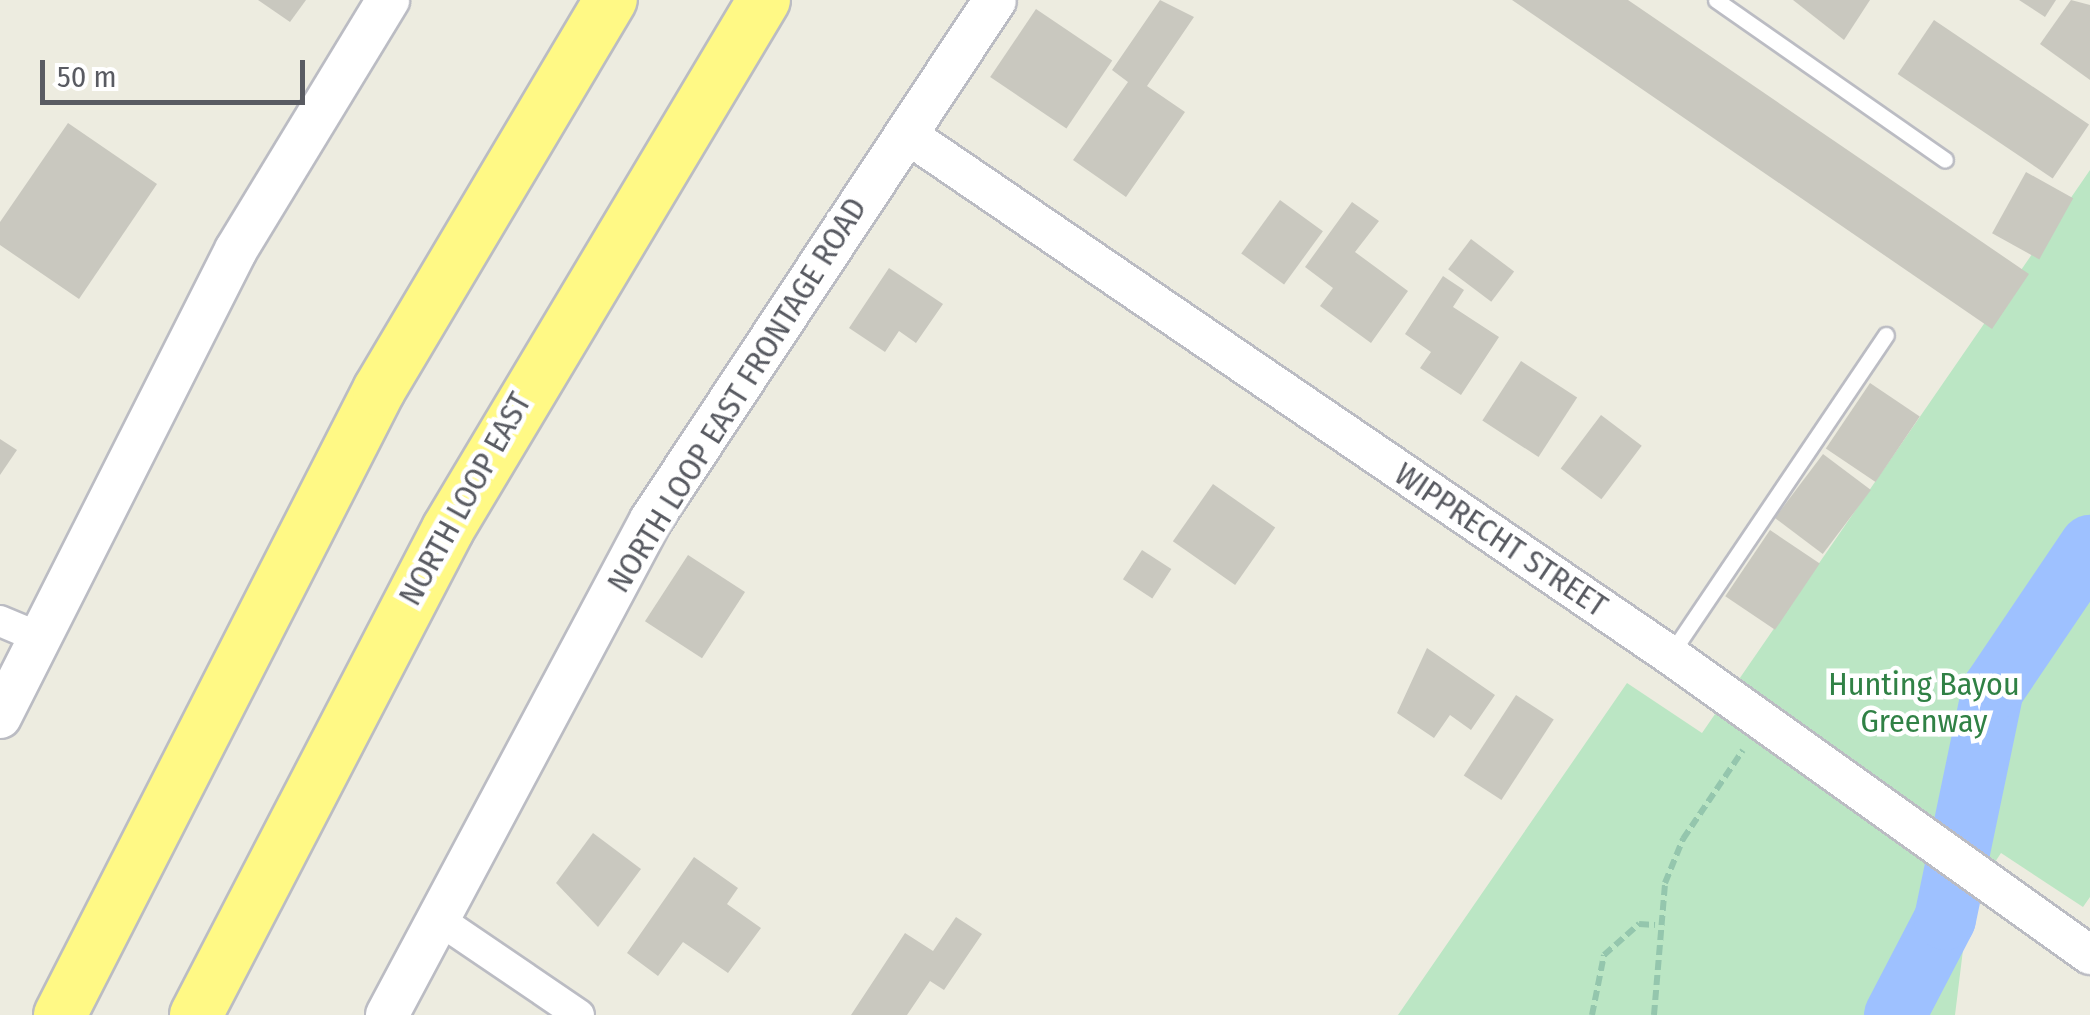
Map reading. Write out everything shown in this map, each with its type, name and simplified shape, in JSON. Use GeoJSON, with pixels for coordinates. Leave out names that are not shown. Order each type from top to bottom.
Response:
{"type":"FeatureCollection","features":[{"type":"Feature","properties":{"kind":"highway"},"geometry":{"type":"LineString","coordinates":[[60,1015],[112,906],[438,282],[611,0]]}},
{"type":"Feature","properties":{"kind":"highway","name":"NORTH LOOP EAST"},"geometry":{"type":"LineString","coordinates":[[196,1015],[239,927],[526,390],[764,0]]}},
{"type":"Feature","properties":{"kind":"highway"},"geometry":{"type":"LineString","coordinates":[[40,1015],[112,906]]}},
{"type":"Feature","properties":{"kind":"highway"},"geometry":{"type":"LineString","coordinates":[[206,1015],[239,927]]}},
{"type":"Feature","properties":{"kind":"main road"},"geometry":{"type":"LineString","coordinates":[[0,718],[19,629],[236,250],[388,0]]}},
{"type":"Feature","properties":{"kind":"main road","name":"NORTH LOOP EAST FRONTAGE ROAD"},"geometry":{"type":"LineString","coordinates":[[387,1015],[435,917],[650,520],[995,0]]}},
{"type":"Feature","properties":{"kind":"street","name":"WIPPRECHT STREET"},"geometry":{"type":"LineString","coordinates":[[905,133],[1670,655],[1888,818],[2090,956]]}},
{"type":"Feature","properties":{"kind":"street"},"geometry":{"type":"LineString","coordinates":[[435,917],[579,1015]]}},
{"type":"Feature","properties":{"kind":"lane"},"geometry":{"type":"LineString","coordinates":[[1716,0],[1944,160]]}},
{"type":"Feature","properties":{"kind":"lane"},"geometry":{"type":"LineString","coordinates":[[1670,655],[1886,334]]}},
{"type":"Feature","properties":{"kind":"path"},"geometry":{"type":"LineString","coordinates":[[1654,1015],[1655,925],[1683,838],[1744,748]]}},
{"type":"Feature","properties":{"kind":"path"},"geometry":{"type":"LineString","coordinates":[[1592,1015],[1604,954],[1627,931],[1655,925]]}},
{"type":"Feature","properties":{"kind":"green space","name":"Hunting Bayou Greenway"},"geometry":{"type":"Polygon","coordinates":[[[2090,170],[2090,897],[2083,907],[2001,853],[1969,901],[1955,1015],[1398,1015],[1627,683],[1702,733],[2090,170]]]}},
{"type":"Feature","properties":{"kind":"building"},"geometry":{"type":"Polygon","coordinates":[[[258,0],[306,0],[290,22],[258,0]]]}},
{"type":"Feature","properties":{"kind":"building"},"geometry":{"type":"Polygon","coordinates":[[[1160,0],[1194,17],[1147,86],[1185,112],[1126,197],[1073,160],[1128,82],[1112,70],[1160,0]]]}},
{"type":"Feature","properties":{"kind":"building"},"geometry":{"type":"Polygon","coordinates":[[[1512,0],[1628,0],[2029,274],[1992,329],[1512,0]]]}},
{"type":"Feature","properties":{"kind":"building"},"geometry":{"type":"Polygon","coordinates":[[[1793,0],[1870,0],[1844,40],[1793,0]]]}},
{"type":"Feature","properties":{"kind":"building"},"geometry":{"type":"Polygon","coordinates":[[[2019,0],[2056,0],[2045,17],[2019,0]]]}},
{"type":"Feature","properties":{"kind":"building"},"geometry":{"type":"Polygon","coordinates":[[[2071,0],[2090,5],[2090,80],[2040,44],[2071,0]]]}},
{"type":"Feature","properties":{"kind":"building"},"geometry":{"type":"Polygon","coordinates":[[[1036,9],[1112,60],[1066,128],[990,77],[1036,9]]]}},
{"type":"Feature","properties":{"kind":"building"},"geometry":{"type":"Polygon","coordinates":[[[1934,20],[2089,125],[2053,178],[1898,74],[1934,20]]]}},
{"type":"Feature","properties":{"kind":"building"},"geometry":{"type":"Polygon","coordinates":[[[68,123],[157,184],[79,299],[0,245],[0,222],[68,123]]]}},
{"type":"Feature","properties":{"kind":"building"},"geometry":{"type":"Polygon","coordinates":[[[2026,172],[2073,198],[2039,259],[1992,233],[2026,172]]]}},
{"type":"Feature","properties":{"kind":"building"},"geometry":{"type":"Polygon","coordinates":[[[1280,200],[1323,231],[1284,285],[1241,253],[1280,200]]]}},
{"type":"Feature","properties":{"kind":"building"},"geometry":{"type":"Polygon","coordinates":[[[1352,202],[1379,221],[1355,252],[1408,291],[1371,343],[1320,306],[1333,288],[1305,267],[1352,202]]]}},
{"type":"Feature","properties":{"kind":"building"},"geometry":{"type":"Polygon","coordinates":[[[1471,239],[1514,271],[1491,302],[1448,269],[1471,239]]]}},
{"type":"Feature","properties":{"kind":"building"},"geometry":{"type":"Polygon","coordinates":[[[889,268],[943,304],[916,343],[899,331],[885,352],[849,328],[889,268]]]}},
{"type":"Feature","properties":{"kind":"building"},"geometry":{"type":"Polygon","coordinates":[[[1443,276],[1464,290],[1453,307],[1499,337],[1461,395],[1420,368],[1431,352],[1405,334],[1443,276]]]}},
{"type":"Feature","properties":{"kind":"building"},"geometry":{"type":"Polygon","coordinates":[[[1521,361],[1577,397],[1539,457],[1482,421],[1521,361]]]}},
{"type":"Feature","properties":{"kind":"building"},"geometry":{"type":"Polygon","coordinates":[[[1870,383],[1920,417],[1876,482],[1826,448],[1870,383]]]}},
{"type":"Feature","properties":{"kind":"building"},"geometry":{"type":"Polygon","coordinates":[[[1601,415],[1642,446],[1601,499],[1561,469],[1601,415]]]}},
{"type":"Feature","properties":{"kind":"building"},"geometry":{"type":"Polygon","coordinates":[[[0,439],[17,450],[0,475],[0,439]]]}},
{"type":"Feature","properties":{"kind":"building"},"geometry":{"type":"Polygon","coordinates":[[[1823,454],[1871,490],[1823,554],[1775,518],[1823,454]]]}},
{"type":"Feature","properties":{"kind":"building"},"geometry":{"type":"Polygon","coordinates":[[[1213,484],[1275,528],[1235,585],[1173,541],[1213,484]]]}},
{"type":"Feature","properties":{"kind":"building"},"geometry":{"type":"Polygon","coordinates":[[[1770,530],[1820,564],[1775,630],[1725,596],[1770,530]]]}},
{"type":"Feature","properties":{"kind":"building"},"geometry":{"type":"Polygon","coordinates":[[[1142,550],[1171,569],[1152,598],[1123,579],[1142,550]]]}},
{"type":"Feature","properties":{"kind":"building"},"geometry":{"type":"Polygon","coordinates":[[[688,555],[745,592],[702,658],[645,621],[688,555]]]}},
{"type":"Feature","properties":{"kind":"building"},"geometry":{"type":"Polygon","coordinates":[[[1427,648],[1495,695],[1471,730],[1450,715],[1434,738],[1397,713],[1427,648]]]}},
{"type":"Feature","properties":{"kind":"building"},"geometry":{"type":"Polygon","coordinates":[[[1516,695],[1554,720],[1501,800],[1464,776],[1516,695]]]}},
{"type":"Feature","properties":{"kind":"building"},"geometry":{"type":"Polygon","coordinates":[[[593,833],[641,869],[598,927],[556,883],[593,833]]]}},
{"type":"Feature","properties":{"kind":"building"},"geometry":{"type":"Polygon","coordinates":[[[694,857],[738,888],[727,904],[761,928],[728,973],[683,942],[658,976],[627,953],[694,857]]]}},
{"type":"Feature","properties":{"kind":"building"},"geometry":{"type":"Polygon","coordinates":[[[956,917],[982,934],[944,990],[930,981],[907,1015],[851,1015],[905,933],[933,951],[956,917]]]}},
{"type":"Feature","properties":{"kind":"waterway"},"geometry":{"type":"LineString","coordinates":[[1895,1015],[1945,919],[1993,690],[2090,546]]}}]}
